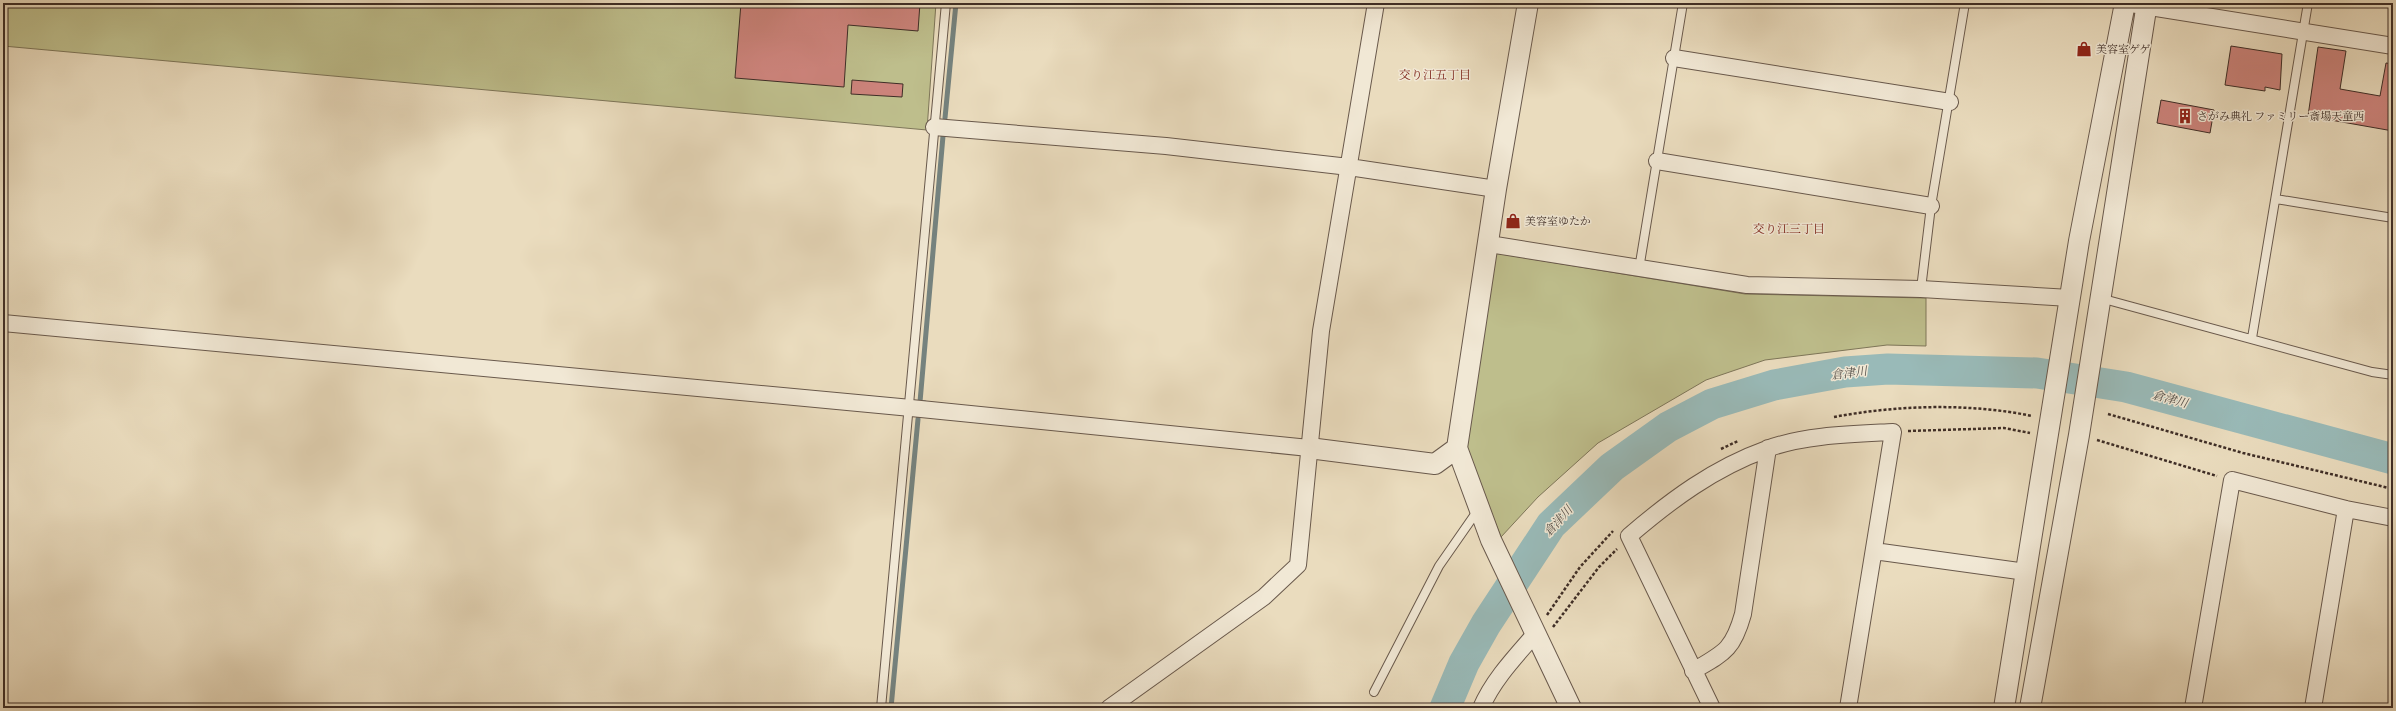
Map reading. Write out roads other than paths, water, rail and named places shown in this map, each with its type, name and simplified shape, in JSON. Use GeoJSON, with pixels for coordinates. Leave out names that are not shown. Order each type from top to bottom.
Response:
{"type":"FeatureCollection","features":[{"type":"Feature","properties":{"kind":"street"},"geometry":{"type":"LineString","coordinates":[[1109,708],[1264,597],[1298,565],[1321,331],[1376,3]]}},
{"type":"Feature","properties":{"kind":"street"},"geometry":{"type":"LineString","coordinates":[[1528,3],[1496,189],[1489,244],[1457,448],[1491,540],[1571,708]]}},
{"type":"Feature","properties":{"kind":"street"},"geometry":{"type":"LineString","coordinates":[[2004,708],[2070,298],[2125,3],[2147,5],[2393,46]]}},
{"type":"Feature","properties":{"kind":"street"},"geometry":{"type":"LineString","coordinates":[[2030,708],[2079,435],[2081,414],[2147,5]]}},
{"type":"Feature","properties":{"kind":"street"},"geometry":{"type":"LineString","coordinates":[[1674,58],[1950,102]]}},
{"type":"Feature","properties":{"kind":"street"},"geometry":{"type":"LineString","coordinates":[[934,127],[1166,146],[1349,167],[1496,189]]}},
{"type":"Feature","properties":{"kind":"street"},"geometry":{"type":"LineString","coordinates":[[1657,161],[1931,206]]}},
{"type":"Feature","properties":{"kind":"street"},"geometry":{"type":"LineString","coordinates":[[1489,244],[1747,285],[1921,289],[2070,298]]}},
{"type":"Feature","properties":{"kind":"street"},"geometry":{"type":"LineString","coordinates":[[3,323],[911,408],[1309,448],[1435,464],[1457,448]]}},
{"type":"Feature","properties":{"kind":"street"},"geometry":{"type":"LineString","coordinates":[[1712,708],[1629,536],[1685,490],[1709,476],[1768,448],[1813,439],[1893,432],[1848,708]]}},
{"type":"Feature","properties":{"kind":"street"},"geometry":{"type":"LineString","coordinates":[[1693,671],[1720,656],[1732,644],[1738,630],[1768,448]]}},
{"type":"Feature","properties":{"kind":"street"},"geometry":{"type":"LineString","coordinates":[[2193,708],[2232,480],[2346,509],[2393,518]]}},
{"type":"Feature","properties":{"kind":"street"},"geometry":{"type":"LineString","coordinates":[[2313,708],[2346,509]]}},
{"type":"Feature","properties":{"kind":"street"},"geometry":{"type":"LineString","coordinates":[[1874,551],[2026,572]]}},
{"type":"Feature","properties":{"kind":"street"},"geometry":{"type":"LineString","coordinates":[[1481,708],[1487,694],[1535,633]]}},
{"type":"Feature","properties":{"kind":"lane"},"geometry":{"type":"LineString","coordinates":[[881,708],[911,408],[934,127],[946,3]]}},
{"type":"Feature","properties":{"kind":"lane"},"geometry":{"type":"LineString","coordinates":[[1639,269],[1683,3]]}},
{"type":"Feature","properties":{"kind":"lane"},"geometry":{"type":"LineString","coordinates":[[1921,289],[1931,206],[1950,102],[1965,3]]}},
{"type":"Feature","properties":{"kind":"lane"},"geometry":{"type":"LineString","coordinates":[[2252,338],[2308,3]]}},
{"type":"Feature","properties":{"kind":"lane"},"geometry":{"type":"LineString","coordinates":[[2276,199],[2393,218]]}},
{"type":"Feature","properties":{"kind":"lane"},"geometry":{"type":"LineString","coordinates":[[2100,298],[2252,338],[2372,372],[2393,375]]}},
{"type":"Feature","properties":{"kind":"lane"},"geometry":{"type":"LineString","coordinates":[[1374,692],[1440,566],[1480,508]]}},
{"type":"Feature","properties":{"kind":"waterway"},"geometry":{"type":"LineString","coordinates":[[945,118],[956,3]]}},
{"type":"Feature","properties":{"kind":"waterway"},"geometry":{"type":"LineString","coordinates":[[925,403],[920,402],[943,136]]}},
{"type":"Feature","properties":{"kind":"waterway","name":"倉津川"},"geometry":{"type":"LineString","coordinates":[[1445,708],[1464,663],[1486,624],[1551,525],[1612,467],[1668,427],[1712,404],[1774,385],[1845,372],[1888,369],[2037,373],[2126,387],[2393,459]]}},
{"type":"Feature","properties":{"kind":"waterway"},"geometry":{"type":"LineString","coordinates":[[891,708],[918,419]]}},
{"type":"Feature","properties":{"kind":"place","name":"美容室ゲゲ"},"geometry":{"type":"Point","coordinates":[2084,49]}},
{"type":"Feature","properties":{"kind":"place","name":"さがみ典礼 ファミリー斎場天童西"},"geometry":{"type":"Point","coordinates":[2185,116]}},
{"type":"Feature","properties":{"kind":"place","name":"美容室ゆたか"},"geometry":{"type":"Point","coordinates":[1513,221]}},
{"type":"Feature","properties":{"kind":"district","name":"交り江五丁目"},"geometry":{"type":"Point","coordinates":[1435,75]}},
{"type":"Feature","properties":{"kind":"district","name":"交り江三丁目"},"geometry":{"type":"Point","coordinates":[1789,229]}}]}
